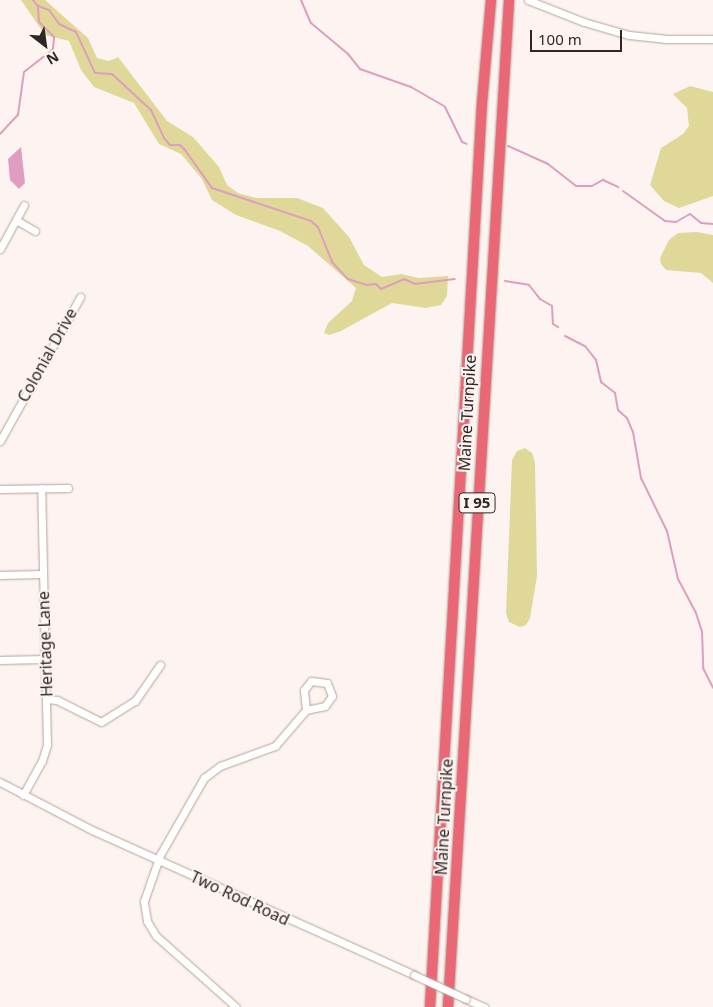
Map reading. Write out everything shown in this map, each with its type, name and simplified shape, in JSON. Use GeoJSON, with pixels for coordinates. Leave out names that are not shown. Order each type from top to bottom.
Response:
{"type":"FeatureCollection","features":[{"type":"Feature","properties":{"kind":"highway","name":"Maine Turnpike"},"geometry":{"type":"LineString","coordinates":[[430,1007],[480,142],[491,0]]}},
{"type":"Feature","properties":{"kind":"highway","name":"Maine Turnpike"},"geometry":{"type":"LineString","coordinates":[[448,1007],[509,0]]}},
{"type":"Feature","properties":{"kind":"street"},"geometry":{"type":"LineString","coordinates":[[528,0],[584,22],[630,35],[665,39],[713,39]]}},
{"type":"Feature","properties":{"kind":"street"},"geometry":{"type":"LineString","coordinates":[[0,249],[24,205]]}},
{"type":"Feature","properties":{"kind":"street"},"geometry":{"type":"LineString","coordinates":[[16,220],[35,231]]}},
{"type":"Feature","properties":{"kind":"street","name":"Colonial Drive"},"geometry":{"type":"LineString","coordinates":[[0,441],[80,297]]}},
{"type":"Feature","properties":{"kind":"street","name":"Heritage Lane"},"geometry":{"type":"LineString","coordinates":[[23,794],[46,752],[41,488]]}},
{"type":"Feature","properties":{"kind":"street"},"geometry":{"type":"LineString","coordinates":[[0,489],[68,488]]}},
{"type":"Feature","properties":{"kind":"street"},"geometry":{"type":"LineString","coordinates":[[0,575],[42,574]]}},
{"type":"Feature","properties":{"kind":"street"},"geometry":{"type":"LineString","coordinates":[[0,660],[44,659]]}},
{"type":"Feature","properties":{"kind":"street"},"geometry":{"type":"LineString","coordinates":[[46,699],[57,700],[101,722],[135,701],[160,665]]}},
{"type":"Feature","properties":{"kind":"street"},"geometry":{"type":"LineString","coordinates":[[236,1007],[160,940],[149,925],[144,901],[159,860],[198,788],[211,771],[276,746],[306,710],[329,703],[332,691],[325,682],[314,680],[306,686],[306,710]]}},
{"type":"Feature","properties":{"kind":"street","name":"Two Rod Road"},"geometry":{"type":"LineString","coordinates":[[0,782],[159,860],[484,1007]]}},
{"type":"Feature","properties":{"kind":"shaded area"},"geometry":{"type":"Polygon","coordinates":[[[21,0],[45,0],[88,38],[97,58],[109,61],[118,57],[167,121],[193,137],[219,167],[227,185],[238,193],[256,198],[297,198],[323,208],[349,237],[364,265],[382,277],[401,274],[419,278],[448,276],[447,296],[441,305],[426,308],[392,303],[341,331],[329,335],[324,333],[328,323],[352,301],[356,288],[308,246],[280,231],[236,215],[212,200],[202,179],[181,154],[159,144],[134,103],[94,87],[81,70],[69,41],[45,35],[21,0]]]}},
{"type":"Feature","properties":{"kind":"shaded area"},"geometry":{"type":"Polygon","coordinates":[[[690,86],[713,92],[713,196],[679,208],[664,201],[650,185],[661,148],[683,134],[689,126],[687,108],[673,94],[690,86]]]}},
{"type":"Feature","properties":{"kind":"shaded area"},"geometry":{"type":"Polygon","coordinates":[[[21,147],[25,183],[19,189],[10,180],[8,159],[21,147]]]}},
{"type":"Feature","properties":{"kind":"shaded area"},"geometry":{"type":"Polygon","coordinates":[[[697,232],[713,235],[713,283],[701,273],[666,270],[661,264],[660,258],[669,240],[678,233],[697,232]]]}},
{"type":"Feature","properties":{"kind":"shaded area"},"geometry":{"type":"Polygon","coordinates":[[[525,448],[532,453],[535,462],[537,576],[530,618],[526,625],[520,627],[509,622],[506,613],[512,460],[517,451],[525,448]]]}},
{"type":"Feature","properties":{"kind":"waterway"},"geometry":{"type":"LineString","coordinates":[[33,0],[38,6],[49,10],[59,24],[76,32],[95,73],[112,74],[151,110],[164,138],[170,145],[180,145],[185,150],[212,188],[311,221],[318,227],[332,262],[348,279],[366,285],[376,284],[381,289],[404,279],[415,284],[455,279]]}},
{"type":"Feature","properties":{"kind":"waterway"},"geometry":{"type":"LineString","coordinates":[[301,0],[311,23],[348,54],[360,69],[411,87],[445,107],[462,142],[467,144]]}},
{"type":"Feature","properties":{"kind":"waterway"},"geometry":{"type":"LineString","coordinates":[[0,134],[18,115],[24,72],[53,49],[54,37],[39,22],[38,6]]}},
{"type":"Feature","properties":{"kind":"waterway"},"geometry":{"type":"LineString","coordinates":[[508,146],[548,164],[576,186],[592,186],[603,180],[618,187]]}},
{"type":"Feature","properties":{"kind":"waterway"},"geometry":{"type":"LineString","coordinates":[[623,191],[665,221],[676,222],[690,214],[701,223],[713,224]]}},
{"type":"Feature","properties":{"kind":"waterway"},"geometry":{"type":"LineString","coordinates":[[505,281],[529,285],[540,299],[552,306],[553,324],[558,327]]}},
{"type":"Feature","properties":{"kind":"waterway"},"geometry":{"type":"LineString","coordinates":[[565,336],[585,346],[596,360],[601,382],[615,393],[618,410],[627,418],[633,432],[641,478],[667,531],[678,579],[696,613],[702,631],[703,668],[713,688]]}}]}
